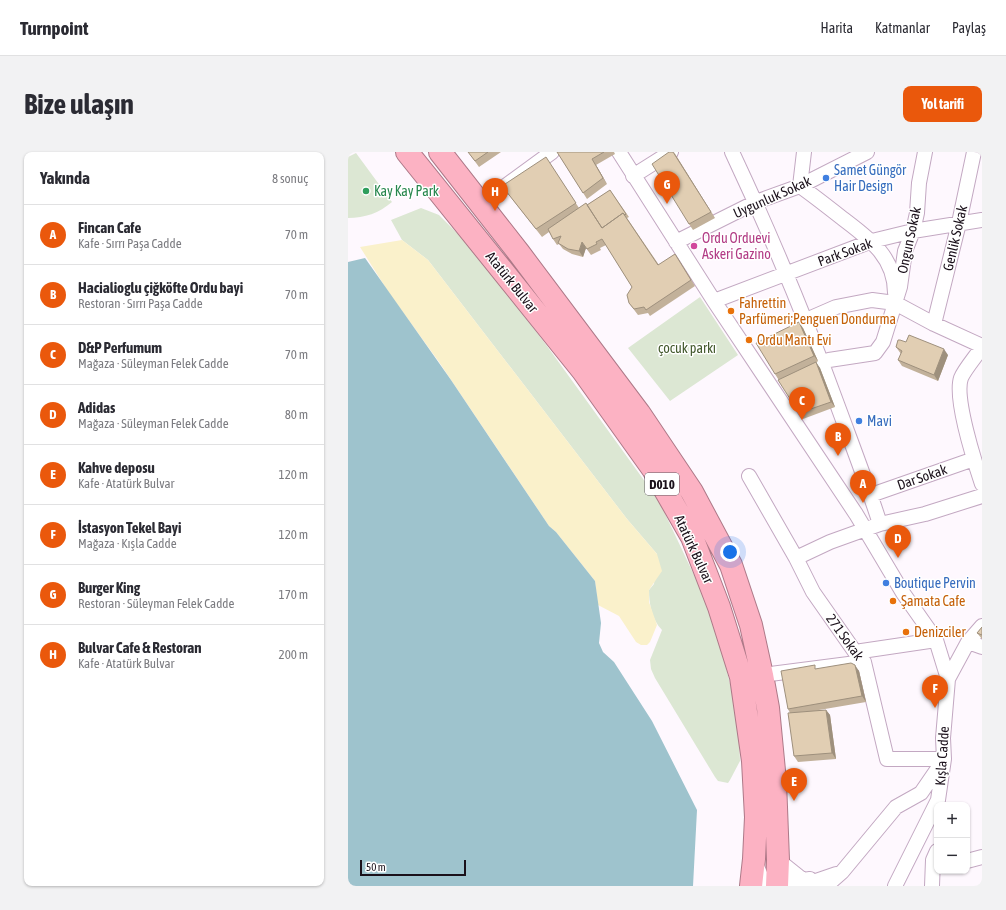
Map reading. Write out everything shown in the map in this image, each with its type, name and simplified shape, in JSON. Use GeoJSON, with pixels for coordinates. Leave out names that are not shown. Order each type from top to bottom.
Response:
{"type":"FeatureCollection","features":[{"type":"Feature","properties":{"kind":"highway","name":"Atatürk Bulvar"},"geometry":{"type":"LineString","coordinates":[[406,152],[583,371],[653,469],[692,538],[719,607],[740,677],[753,762],[756,817],[751,886]]}},
{"type":"Feature","properties":{"kind":"highway","name":"Atatürk Bulvar"},"geometry":{"type":"LineString","coordinates":[[440,152],[639,412],[692,492],[731,566],[751,624],[762,674],[768,708],[775,781],[778,860],[789,884]]}},
{"type":"Feature","properties":{"kind":"street"},"geometry":{"type":"LineString","coordinates":[[481,204],[552,152]]}},
{"type":"Feature","properties":{"kind":"street"},"geometry":{"type":"LineString","coordinates":[[619,152],[714,301],[866,529],[903,593],[936,640],[948,679]]}},
{"type":"Feature","properties":{"kind":"street"},"geometry":{"type":"LineString","coordinates":[[633,176],[671,152]]}},
{"type":"Feature","properties":{"kind":"street"},"geometry":{"type":"LineString","coordinates":[[732,152],[756,202],[805,320],[871,495],[880,524]]}},
{"type":"Feature","properties":{"kind":"street"},"geometry":{"type":"LineString","coordinates":[[804,152],[800,186],[872,241],[888,263],[895,286],[895,303]]}},
{"type":"Feature","properties":{"kind":"street","name":"Uygunluk Sokak"},"geometry":{"type":"LineString","coordinates":[[676,242],[756,202],[800,186],[867,152]]}},
{"type":"Feature","properties":{"kind":"street","name":"Ongun Sokak"},"geometry":{"type":"LineString","coordinates":[[803,371],[829,360],[875,353],[883,342],[900,287],[905,251],[913,231],[917,213],[919,183],[925,152]]}},
{"type":"Feature","properties":{"kind":"street","name":"Genlik Sokak"},"geometry":{"type":"LineString","coordinates":[[934,324],[959,223],[974,152]]}},
{"type":"Feature","properties":{"kind":"street","name":"Park Sokak"},"geometry":{"type":"LineString","coordinates":[[714,301],[872,241],[913,231],[982,220]]}},
{"type":"Feature","properties":{"kind":"street"},"geometry":{"type":"LineString","coordinates":[[785,330],[836,307],[872,300],[895,303],[934,324],[982,346],[961,378],[960,398],[974,459],[982,484]]}},
{"type":"Feature","properties":{"kind":"street"},"geometry":{"type":"LineString","coordinates":[[746,349],[759,342]]}},
{"type":"Feature","properties":{"kind":"street"},"geometry":{"type":"LineString","coordinates":[[770,385],[783,379]]}},
{"type":"Feature","properties":{"kind":"street","name":"Dar Sokak"},"geometry":{"type":"LineString","coordinates":[[871,495],[974,459]]}},
{"type":"Feature","properties":{"kind":"street","name":"271 Sokak"},"geometry":{"type":"LineString","coordinates":[[749,476],[796,558],[812,592],[859,657],[888,759],[944,759]]}},
{"type":"Feature","properties":{"kind":"street"},"geometry":{"type":"LineString","coordinates":[[796,558],[830,542],[880,524],[925,514],[982,496]]}},
{"type":"Feature","properties":{"kind":"street","name":"Kışla Cadde"},"geometry":{"type":"LineString","coordinates":[[940,802],[944,759],[943,738],[948,679],[968,642],[982,626]]}},
{"type":"Feature","properties":{"kind":"street"},"geometry":{"type":"LineString","coordinates":[[762,674],[859,657],[936,640]]}},
{"type":"Feature","properties":{"kind":"street"},"geometry":{"type":"LineString","coordinates":[[968,642],[982,647]]}},
{"type":"Feature","properties":{"kind":"street"},"geometry":{"type":"LineString","coordinates":[[826,886],[842,872],[896,807],[921,793],[944,759]]}},
{"type":"Feature","properties":{"kind":"street","name":"Kışla Cadde"},"geometry":{"type":"LineString","coordinates":[[895,886],[934,813]]}},
{"type":"Feature","properties":{"kind":"street"},"geometry":{"type":"LineString","coordinates":[[970,859],[982,857]]}},
{"type":"Feature","properties":{"kind":"street"},"geometry":{"type":"LineString","coordinates":[[934,858],[934,868]]}},
{"type":"Feature","properties":{"kind":"street"},"geometry":{"type":"LineString","coordinates":[[754,859],[763,881],[789,884],[842,872]]}},
{"type":"Feature","properties":{"kind":"green space","name":"Kay Kay Park"},"geometry":{"type":"Polygon","coordinates":[[[356,153],[392,202],[372,214],[348,218],[348,157],[356,153]]]}},
{"type":"Feature","properties":{"kind":"green space"},"geometry":{"type":"Polygon","coordinates":[[[421,208],[439,215],[477,253],[547,346],[659,501],[712,613],[738,715],[740,761],[728,783],[718,781],[715,777],[651,669],[650,660],[662,630],[653,617],[649,595],[649,590],[654,584],[657,554],[627,519],[428,260],[402,240],[391,220],[421,208]]]}},
{"type":"Feature","properties":{"kind":"green space","name":"çocuk parkı"},"geometry":{"type":"Polygon","coordinates":[[[700,297],[738,355],[670,401],[628,348],[700,297]]]}},
{"type":"Feature","properties":{"kind":"sand"},"geometry":{"type":"Polygon","coordinates":[[[402,240],[428,260],[627,519],[657,554],[662,571],[649,590],[649,602],[657,625],[650,642],[647,645],[641,645],[636,642],[619,616],[598,605],[595,581],[556,532],[549,526],[439,362],[389,293],[360,247],[402,240]]]}},
{"type":"Feature","properties":{"kind":"water"},"geometry":{"type":"Polygon","coordinates":[[[365,258],[451,380],[549,526],[556,532],[595,581],[601,623],[599,643],[603,652],[614,662],[652,721],[697,810],[693,886],[348,886],[348,262],[365,258]]]}},
{"type":"Feature","properties":{"kind":"building"},"geometry":{"type":"Polygon","coordinates":[[[468,152],[488,152],[475,161],[468,152]]]}},
{"type":"Feature","properties":{"kind":"building"},"geometry":{"type":"Polygon","coordinates":[[[557,152],[604,152],[592,159],[603,178],[583,193],[557,152]]]}},
{"type":"Feature","properties":{"kind":"building"},"geometry":{"type":"Polygon","coordinates":[[[669,152],[673,152],[711,212],[689,224],[652,164],[669,152]]]}},
{"type":"Feature","properties":{"kind":"building"},"geometry":{"type":"Polygon","coordinates":[[[546,157],[576,203],[536,229],[502,186],[546,157]]]}},
{"type":"Feature","properties":{"kind":"building"},"geometry":{"type":"Polygon","coordinates":[[[610,190],[626,214],[625,215],[623,213],[602,228],[587,205],[610,190]]]}},
{"type":"Feature","properties":{"kind":"building"},"geometry":{"type":"Polygon","coordinates":[[[586,203],[602,228],[623,213],[658,265],[675,254],[691,280],[646,310],[644,307],[634,309],[629,303],[627,295],[632,287],[602,239],[596,242],[597,244],[587,249],[582,242],[579,251],[568,249],[558,243],[561,236],[553,239],[548,229],[586,203]]]}},
{"type":"Feature","properties":{"kind":"building"},"geometry":{"type":"Polygon","coordinates":[[[799,322],[814,356],[775,374],[756,343],[799,322]]]}},
{"type":"Feature","properties":{"kind":"building"},"geometry":{"type":"Polygon","coordinates":[[[909,335],[944,349],[934,375],[898,360],[902,351],[896,347],[898,340],[906,342],[909,335]]]}},
{"type":"Feature","properties":{"kind":"building"},"geometry":{"type":"Polygon","coordinates":[[[816,362],[831,402],[799,413],[778,380],[816,362]]]}},
{"type":"Feature","properties":{"kind":"building"},"geometry":{"type":"Polygon","coordinates":[[[982,627],[982,635],[977,633],[982,627]]]}},
{"type":"Feature","properties":{"kind":"building"},"geometry":{"type":"Polygon","coordinates":[[[851,663],[855,665],[862,696],[788,709],[781,671],[815,665],[815,669],[851,663]]]}},
{"type":"Feature","properties":{"kind":"building"},"geometry":{"type":"Polygon","coordinates":[[[826,710],[832,753],[794,756],[788,713],[826,710]]]}},
{"type":"Feature","properties":{"kind":"place","name":"Samet Güngör Hair Design"},"geometry":{"type":"Point","coordinates":[826,178]}},
{"type":"Feature","properties":{"kind":"place","name":"Kay Kay Park"},"geometry":{"type":"Point","coordinates":[366,191]}},
{"type":"Feature","properties":{"kind":"place","name":"Burger King"},"geometry":{"type":"Point","coordinates":[667,204]}},
{"type":"Feature","properties":{"kind":"place","name":"Bulvar Cafe & Restoran"},"geometry":{"type":"Point","coordinates":[495,211]}},
{"type":"Feature","properties":{"kind":"place","name":"Ordu Orduevi Askeri Gazino"},"geometry":{"type":"Point","coordinates":[694,246]}},
{"type":"Feature","properties":{"kind":"place","name":"Fahrettin Parfümeri;Penguen Dondurma"},"geometry":{"type":"Point","coordinates":[731,311]}},
{"type":"Feature","properties":{"kind":"place","name":"Ordu Mantı Evi"},"geometry":{"type":"Point","coordinates":[749,340]}},
{"type":"Feature","properties":{"kind":"place","name":"D&P Perfumum"},"geometry":{"type":"Point","coordinates":[802,420]}},
{"type":"Feature","properties":{"kind":"place","name":"Mavi"},"geometry":{"type":"Point","coordinates":[859,421]}},
{"type":"Feature","properties":{"kind":"place","name":"Hacialioglu çiğköfte Ordu bayi"},"geometry":{"type":"Point","coordinates":[838,456]}},
{"type":"Feature","properties":{"kind":"place","name":"Fincan Cafe"},"geometry":{"type":"Point","coordinates":[863,503]}},
{"type":"Feature","properties":{"kind":"place","name":"Adidas"},"geometry":{"type":"Point","coordinates":[898,558]}},
{"type":"Feature","properties":{"kind":"place","name":"Boutique Pervin"},"geometry":{"type":"Point","coordinates":[886,583]}},
{"type":"Feature","properties":{"kind":"place","name":"Şamata Cafe"},"geometry":{"type":"Point","coordinates":[893,601]}},
{"type":"Feature","properties":{"kind":"place","name":"Denizciler"},"geometry":{"type":"Point","coordinates":[906,632]}},
{"type":"Feature","properties":{"kind":"place","name":"İstasyon Tekel Bayi"},"geometry":{"type":"Point","coordinates":[935,708]}},
{"type":"Feature","properties":{"kind":"place","name":"Kahve deposu"},"geometry":{"type":"Point","coordinates":[794,801]}}]}
